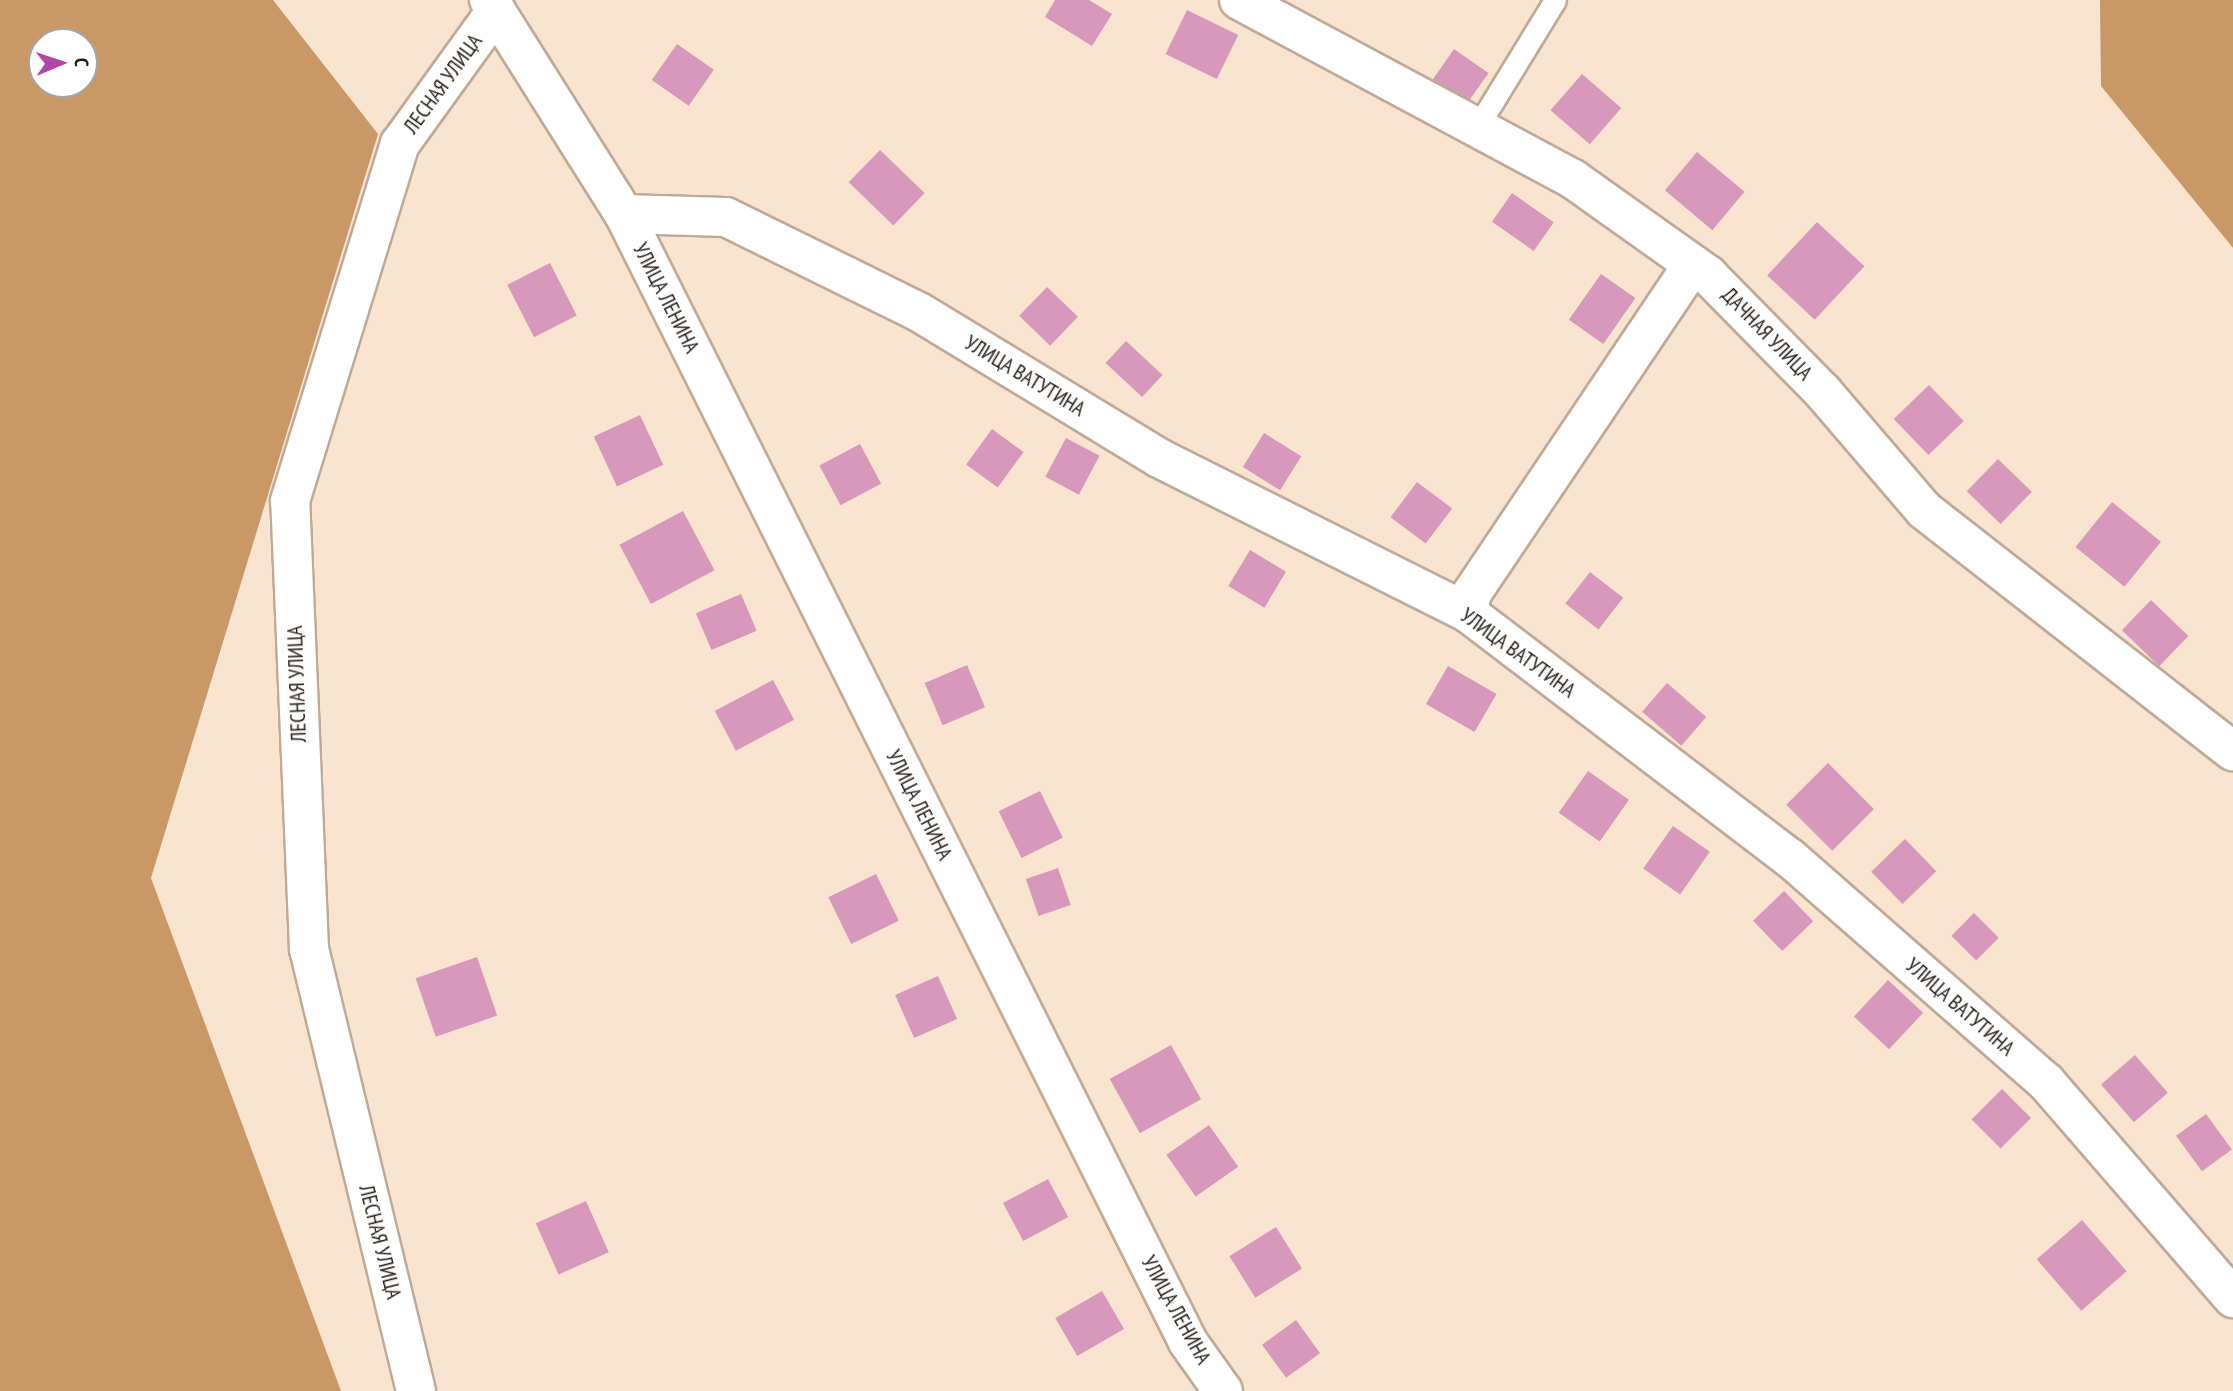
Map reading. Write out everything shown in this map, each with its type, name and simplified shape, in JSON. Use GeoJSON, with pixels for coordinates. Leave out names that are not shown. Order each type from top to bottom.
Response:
{"type":"FeatureCollection","features":[{"type":"Feature","properties":{"kind":"street","name":"ДАЧНАЯ УЛИЦА"},"geometry":{"type":"LineString","coordinates":[[1239,0],[1573,179],[1693,264],[1823,392],[1923,510],[2233,751]]}},
{"type":"Feature","properties":{"kind":"street","name":"УЛИЦА ЛЕНИНА"},"geometry":{"type":"LineString","coordinates":[[493,5],[624,214],[1188,1342],[1223,1391]]}},
{"type":"Feature","properties":{"kind":"street","name":"ЛЕСНАЯ УЛИЦА"},"geometry":{"type":"LineString","coordinates":[[416,1391],[309,949],[290,501],[400,144],[493,5]]}},
{"type":"Feature","properties":{"kind":"street","name":"УЛИЦА ВАТУТИНА"},"geometry":{"type":"LineString","coordinates":[[624,214],[726,217],[919,312],[1159,458],[1468,613],[1790,858],[2046,1082],[2233,1298]]}},
{"type":"Feature","properties":{"kind":"street"},"geometry":{"type":"LineString","coordinates":[[1468,613],[1472,593],[1693,264]]}},
{"type":"Feature","properties":{"kind":"lane"},"geometry":{"type":"LineString","coordinates":[[1476,129],[1555,0]]}},
{"type":"Feature","properties":{"kind":"shaded area"},"geometry":{"type":"Polygon","coordinates":[[[0,0],[273,0],[378,134],[151,878],[341,1391],[0,1391],[0,0]]]}},
{"type":"Feature","properties":{"kind":"shaded area"},"geometry":{"type":"Polygon","coordinates":[[[2100,0],[2233,0],[2233,248],[2101,86],[2100,0]]]}},
{"type":"Feature","properties":{"kind":"building"},"geometry":{"type":"Polygon","coordinates":[[[1055,0],[1089,0],[1112,14],[1092,46],[1045,17],[1055,0]]]}},
{"type":"Feature","properties":{"kind":"building"},"geometry":{"type":"Polygon","coordinates":[[[1187,10],[1238,35],[1217,79],[1166,54],[1187,10]]]}},
{"type":"Feature","properties":{"kind":"building"},"geometry":{"type":"Polygon","coordinates":[[[677,44],[714,70],[689,106],[652,80],[677,44]]]}},
{"type":"Feature","properties":{"kind":"building"},"geometry":{"type":"Polygon","coordinates":[[[1454,49],[1488,73],[1464,107],[1430,83],[1454,49]]]}},
{"type":"Feature","properties":{"kind":"building"},"geometry":{"type":"Polygon","coordinates":[[[1582,74],[1621,108],[1590,144],[1551,110],[1582,74]]]}},
{"type":"Feature","properties":{"kind":"building"},"geometry":{"type":"Polygon","coordinates":[[[880,150],[925,193],[893,225],[849,182],[880,150]]]}},
{"type":"Feature","properties":{"kind":"building"},"geometry":{"type":"Polygon","coordinates":[[[1697,152],[1744,192],[1712,230],[1665,190],[1697,152]]]}},
{"type":"Feature","properties":{"kind":"building"},"geometry":{"type":"Polygon","coordinates":[[[1512,193],[1554,222],[1534,251],[1492,222],[1512,193]]]}},
{"type":"Feature","properties":{"kind":"building"},"geometry":{"type":"Polygon","coordinates":[[[1817,222],[1865,266],[1815,320],[1767,275],[1817,222]]]}},
{"type":"Feature","properties":{"kind":"building"},"geometry":{"type":"Polygon","coordinates":[[[550,263],[577,316],[534,337],[507,285],[550,263]]]}},
{"type":"Feature","properties":{"kind":"building"},"geometry":{"type":"Polygon","coordinates":[[[1601,274],[1635,298],[1603,344],[1569,320],[1601,274]]]}},
{"type":"Feature","properties":{"kind":"building"},"geometry":{"type":"Polygon","coordinates":[[[1047,287],[1078,317],[1050,346],[1019,316],[1047,287]]]}},
{"type":"Feature","properties":{"kind":"building"},"geometry":{"type":"Polygon","coordinates":[[[1126,341],[1163,375],[1142,397],[1106,363],[1126,341]]]}},
{"type":"Feature","properties":{"kind":"building"},"geometry":{"type":"Polygon","coordinates":[[[1929,385],[1964,421],[1928,455],[1894,419],[1929,385]]]}},
{"type":"Feature","properties":{"kind":"building"},"geometry":{"type":"Polygon","coordinates":[[[640,415],[663,465],[617,486],[594,437],[640,415]]]}},
{"type":"Feature","properties":{"kind":"building"},"geometry":{"type":"Polygon","coordinates":[[[992,429],[1024,452],[998,488],[966,465],[992,429]]]}},
{"type":"Feature","properties":{"kind":"building"},"geometry":{"type":"Polygon","coordinates":[[[1264,433],[1301,456],[1280,490],[1243,467],[1264,433]]]}},
{"type":"Feature","properties":{"kind":"building"},"geometry":{"type":"Polygon","coordinates":[[[1066,438],[1100,456],[1079,495],[1045,477],[1066,438]]]}},
{"type":"Feature","properties":{"kind":"building"},"geometry":{"type":"Polygon","coordinates":[[[860,444],[881,484],[841,505],[819,466],[860,444]]]}},
{"type":"Feature","properties":{"kind":"building"},"geometry":{"type":"Polygon","coordinates":[[[1998,459],[2032,492],[2001,524],[1967,491],[1998,459]]]}},
{"type":"Feature","properties":{"kind":"building"},"geometry":{"type":"Polygon","coordinates":[[[1417,482],[1452,508],[1426,544],[1391,517],[1417,482]]]}},
{"type":"Feature","properties":{"kind":"building"},"geometry":{"type":"Polygon","coordinates":[[[2112,502],[2161,542],[2124,587],[2075,547],[2112,502]]]}},
{"type":"Feature","properties":{"kind":"building"},"geometry":{"type":"Polygon","coordinates":[[[683,511],[714,570],[651,604],[619,545],[683,511]]]}},
{"type":"Feature","properties":{"kind":"building"},"geometry":{"type":"Polygon","coordinates":[[[1250,550],[1286,572],[1264,608],[1228,586],[1250,550]]]}},
{"type":"Feature","properties":{"kind":"building"},"geometry":{"type":"Polygon","coordinates":[[[1590,572],[1623,598],[1598,629],[1565,604],[1590,572]]]}},
{"type":"Feature","properties":{"kind":"building"},"geometry":{"type":"Polygon","coordinates":[[[741,594],[757,631],[712,650],[696,613],[741,594]]]}},
{"type":"Feature","properties":{"kind":"building"},"geometry":{"type":"Polygon","coordinates":[[[2151,600],[2188,636],[2159,666],[2122,630],[2151,600]]]}},
{"type":"Feature","properties":{"kind":"building"},"geometry":{"type":"Polygon","coordinates":[[[967,665],[985,707],[943,725],[925,683],[967,665]]]}},
{"type":"Feature","properties":{"kind":"building"},"geometry":{"type":"Polygon","coordinates":[[[1448,666],[1496,694],[1474,732],[1426,704],[1448,666]]]}},
{"type":"Feature","properties":{"kind":"building"},"geometry":{"type":"Polygon","coordinates":[[[773,680],[794,720],[736,751],[715,711],[773,680]]]}},
{"type":"Feature","properties":{"kind":"building"},"geometry":{"type":"Polygon","coordinates":[[[1667,683],[1706,717],[1681,746],[1642,712],[1667,683]]]}},
{"type":"Feature","properties":{"kind":"building"},"geometry":{"type":"Polygon","coordinates":[[[1828,763],[1874,809],[1832,851],[1786,805],[1828,763]]]}},
{"type":"Feature","properties":{"kind":"building"},"geometry":{"type":"Polygon","coordinates":[[[1588,771],[1629,800],[1600,841],[1559,813],[1588,771]]]}},
{"type":"Feature","properties":{"kind":"building"},"geometry":{"type":"Polygon","coordinates":[[[1040,791],[1063,838],[1021,858],[999,811],[1040,791]]]}},
{"type":"Feature","properties":{"kind":"building"},"geometry":{"type":"Polygon","coordinates":[[[1673,826],[1710,852],[1680,894],[1643,869],[1673,826]]]}},
{"type":"Feature","properties":{"kind":"building"},"geometry":{"type":"Polygon","coordinates":[[[1905,839],[1936,871],[1902,904],[1871,872],[1905,839]]]}},
{"type":"Feature","properties":{"kind":"building"},"geometry":{"type":"Polygon","coordinates":[[[1058,868],[1071,905],[1039,916],[1026,879],[1058,868]]]}},
{"type":"Feature","properties":{"kind":"building"},"geometry":{"type":"Polygon","coordinates":[[[876,874],[899,921],[851,944],[828,897],[876,874]]]}},
{"type":"Feature","properties":{"kind":"building"},"geometry":{"type":"Polygon","coordinates":[[[1784,891],[1813,921],[1782,951],[1753,921],[1784,891]]]}},
{"type":"Feature","properties":{"kind":"building"},"geometry":{"type":"Polygon","coordinates":[[[1974,913],[1999,938],[1976,960],[1951,936],[1974,913]]]}},
{"type":"Feature","properties":{"kind":"building"},"geometry":{"type":"Polygon","coordinates":[[[477,957],[497,1016],[436,1037],[416,978],[477,957]]]}},
{"type":"Feature","properties":{"kind":"building"},"geometry":{"type":"Polygon","coordinates":[[[938,976],[957,1019],[914,1038],[895,995],[938,976]]]}},
{"type":"Feature","properties":{"kind":"building"},"geometry":{"type":"Polygon","coordinates":[[[1888,980],[1923,1013],[1889,1049],[1854,1017],[1888,980]]]}},
{"type":"Feature","properties":{"kind":"building"},"geometry":{"type":"Polygon","coordinates":[[[1171,1045],[1201,1099],[1140,1133],[1110,1079],[1171,1045]]]}},
{"type":"Feature","properties":{"kind":"building"},"geometry":{"type":"Polygon","coordinates":[[[2135,1055],[2168,1093],[2134,1122],[2101,1085],[2135,1055]]]}},
{"type":"Feature","properties":{"kind":"building"},"geometry":{"type":"Polygon","coordinates":[[[2002,1089],[2031,1118],[2001,1148],[1972,1119],[2002,1089]]]}},
{"type":"Feature","properties":{"kind":"building"},"geometry":{"type":"Polygon","coordinates":[[[2206,1114],[2232,1150],[2202,1171],[2176,1136],[2206,1114]]]}},
{"type":"Feature","properties":{"kind":"building"},"geometry":{"type":"Polygon","coordinates":[[[1209,1125],[1238,1167],[1196,1197],[1166,1155],[1209,1125]]]}},
{"type":"Feature","properties":{"kind":"building"},"geometry":{"type":"Polygon","coordinates":[[[1048,1179],[1068,1217],[1023,1241],[1003,1203],[1048,1179]]]}},
{"type":"Feature","properties":{"kind":"building"},"geometry":{"type":"Polygon","coordinates":[[[586,1201],[609,1252],[559,1275],[536,1223],[586,1201]]]}},
{"type":"Feature","properties":{"kind":"building"},"geometry":{"type":"Polygon","coordinates":[[[2082,1220],[2127,1271],[2081,1311],[2037,1259],[2082,1220]]]}},
{"type":"Feature","properties":{"kind":"building"},"geometry":{"type":"Polygon","coordinates":[[[1276,1227],[1302,1269],[1255,1298],[1229,1256],[1276,1227]]]}},
{"type":"Feature","properties":{"kind":"building"},"geometry":{"type":"Polygon","coordinates":[[[1102,1291],[1124,1329],[1077,1356],[1055,1318],[1102,1291]]]}},
{"type":"Feature","properties":{"kind":"building"},"geometry":{"type":"Polygon","coordinates":[[[1296,1320],[1320,1353],[1286,1378],[1262,1345],[1296,1320]]]}}]}
